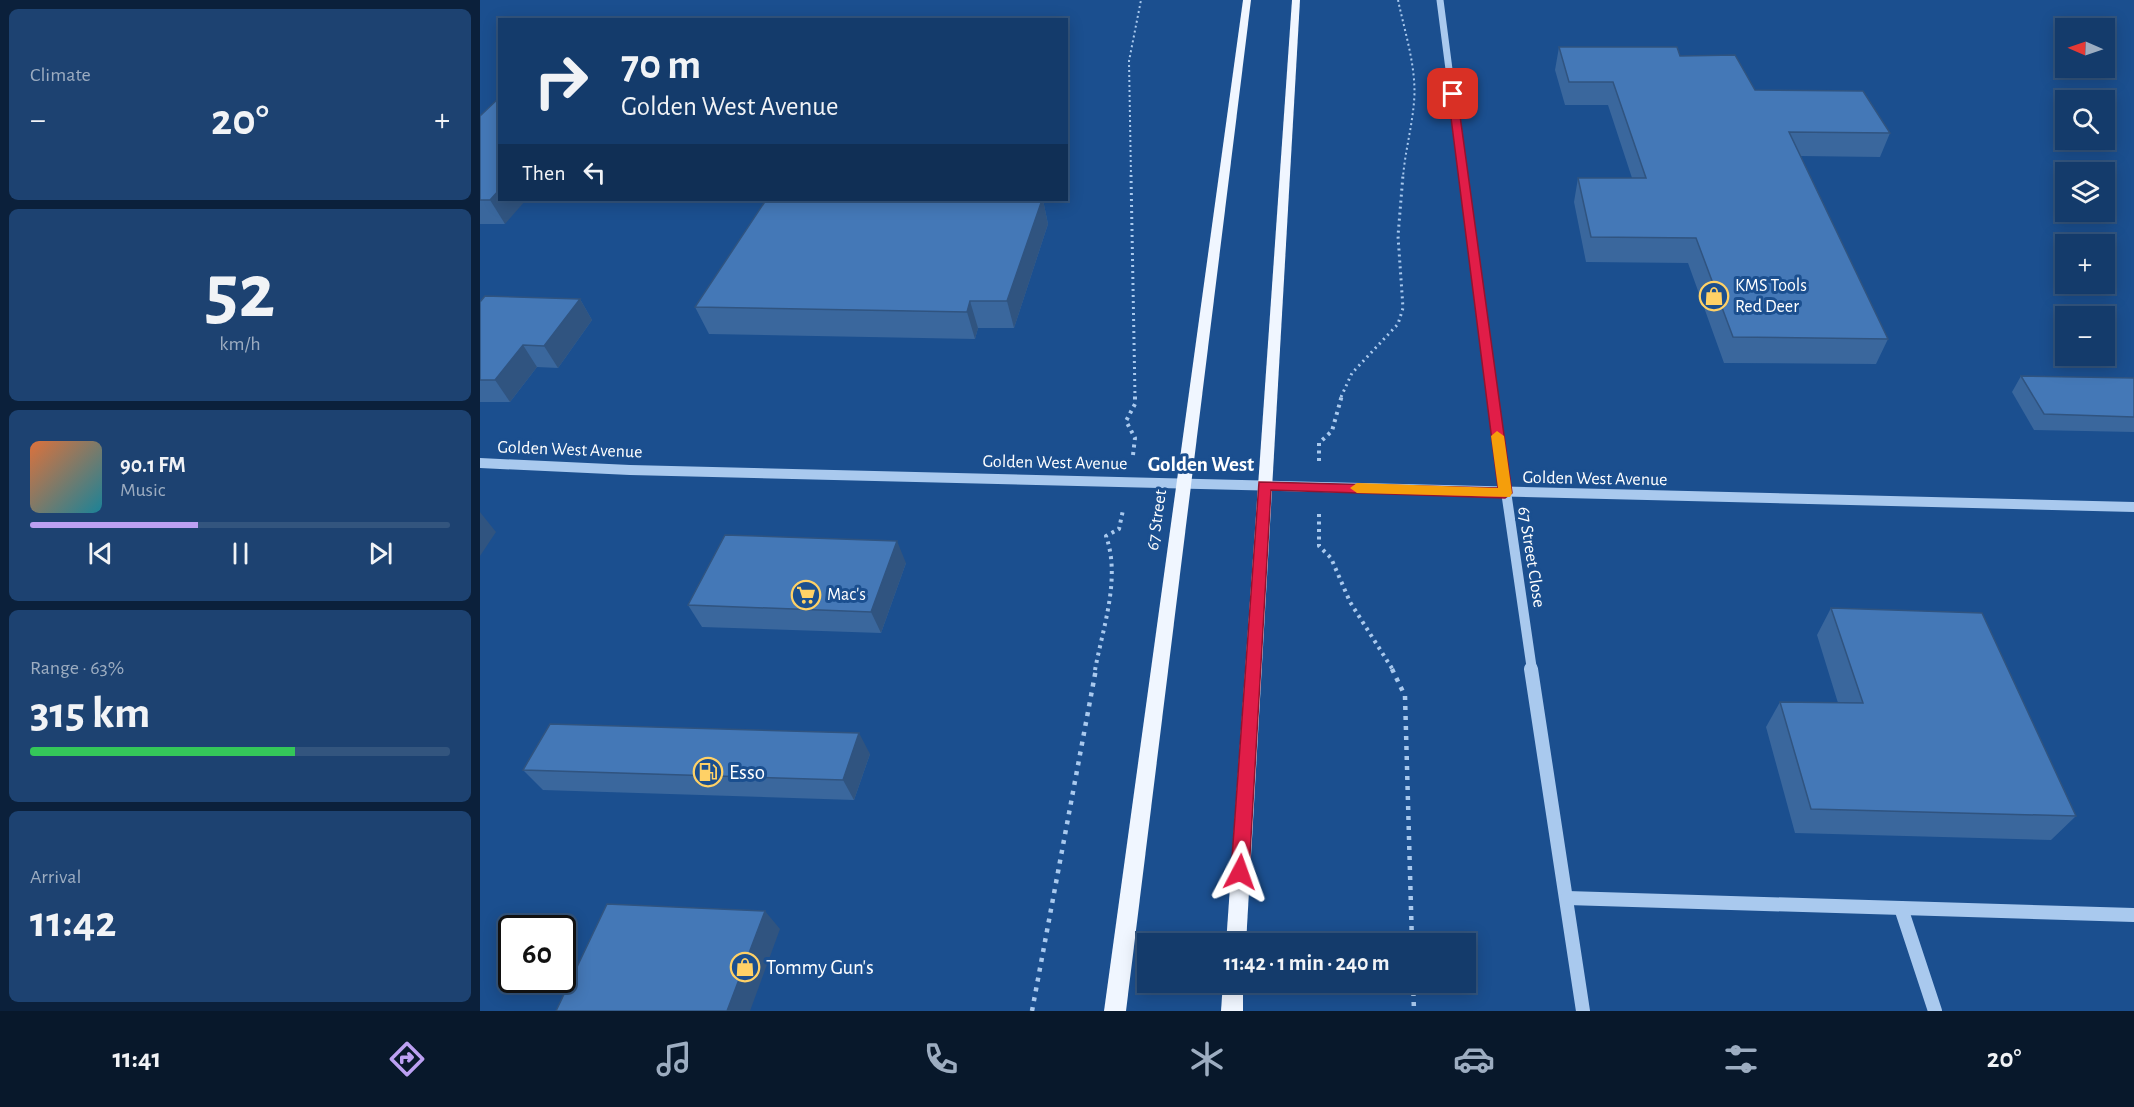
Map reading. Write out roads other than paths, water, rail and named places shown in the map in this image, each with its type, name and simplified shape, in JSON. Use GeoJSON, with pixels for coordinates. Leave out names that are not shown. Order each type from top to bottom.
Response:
{"type":"FeatureCollection","features":[{"type":"Feature","properties":{"kind":"main road","name":"67 Street"},"geometry":{"type":"LineString","coordinates":[[1115,1011],[1247,0]]}},
{"type":"Feature","properties":{"kind":"main road"},"geometry":{"type":"LineString","coordinates":[[1237,933],[1296,0]]}},
{"type":"Feature","properties":{"kind":"main road"},"geometry":{"type":"LineString","coordinates":[[1232,1011],[1233,993]]}},
{"type":"Feature","properties":{"kind":"street","name":"67 Street Close"},"geometry":{"type":"LineString","coordinates":[[1440,0],[1505,493],[1583,1011]]}},
{"type":"Feature","properties":{"kind":"street","name":"Golden West Avenue"},"geometry":{"type":"LineString","coordinates":[[480,463],[630,470],[2134,507]]}},
{"type":"Feature","properties":{"kind":"street"},"geometry":{"type":"LineString","coordinates":[[1567,898],[2134,915]]}},
{"type":"Feature","properties":{"kind":"street"},"geometry":{"type":"LineString","coordinates":[[1901,908],[1935,1011]]}},
{"type":"Feature","properties":{"kind":"place","name":"KMS Tools Red Deer"},"geometry":{"type":"Point","coordinates":[1714,296]}},
{"type":"Feature","properties":{"kind":"place","name":"Mac's"},"geometry":{"type":"Point","coordinates":[806,595]}},
{"type":"Feature","properties":{"kind":"place","name":"Esso"},"geometry":{"type":"Point","coordinates":[708,772]}},
{"type":"Feature","properties":{"kind":"place","name":"Tommy Gun's"},"geometry":{"type":"Point","coordinates":[745,967]}},
{"type":"Feature","properties":{"kind":"district","name":"Golden West"},"geometry":{"type":"Point","coordinates":[1201,464]}}]}
